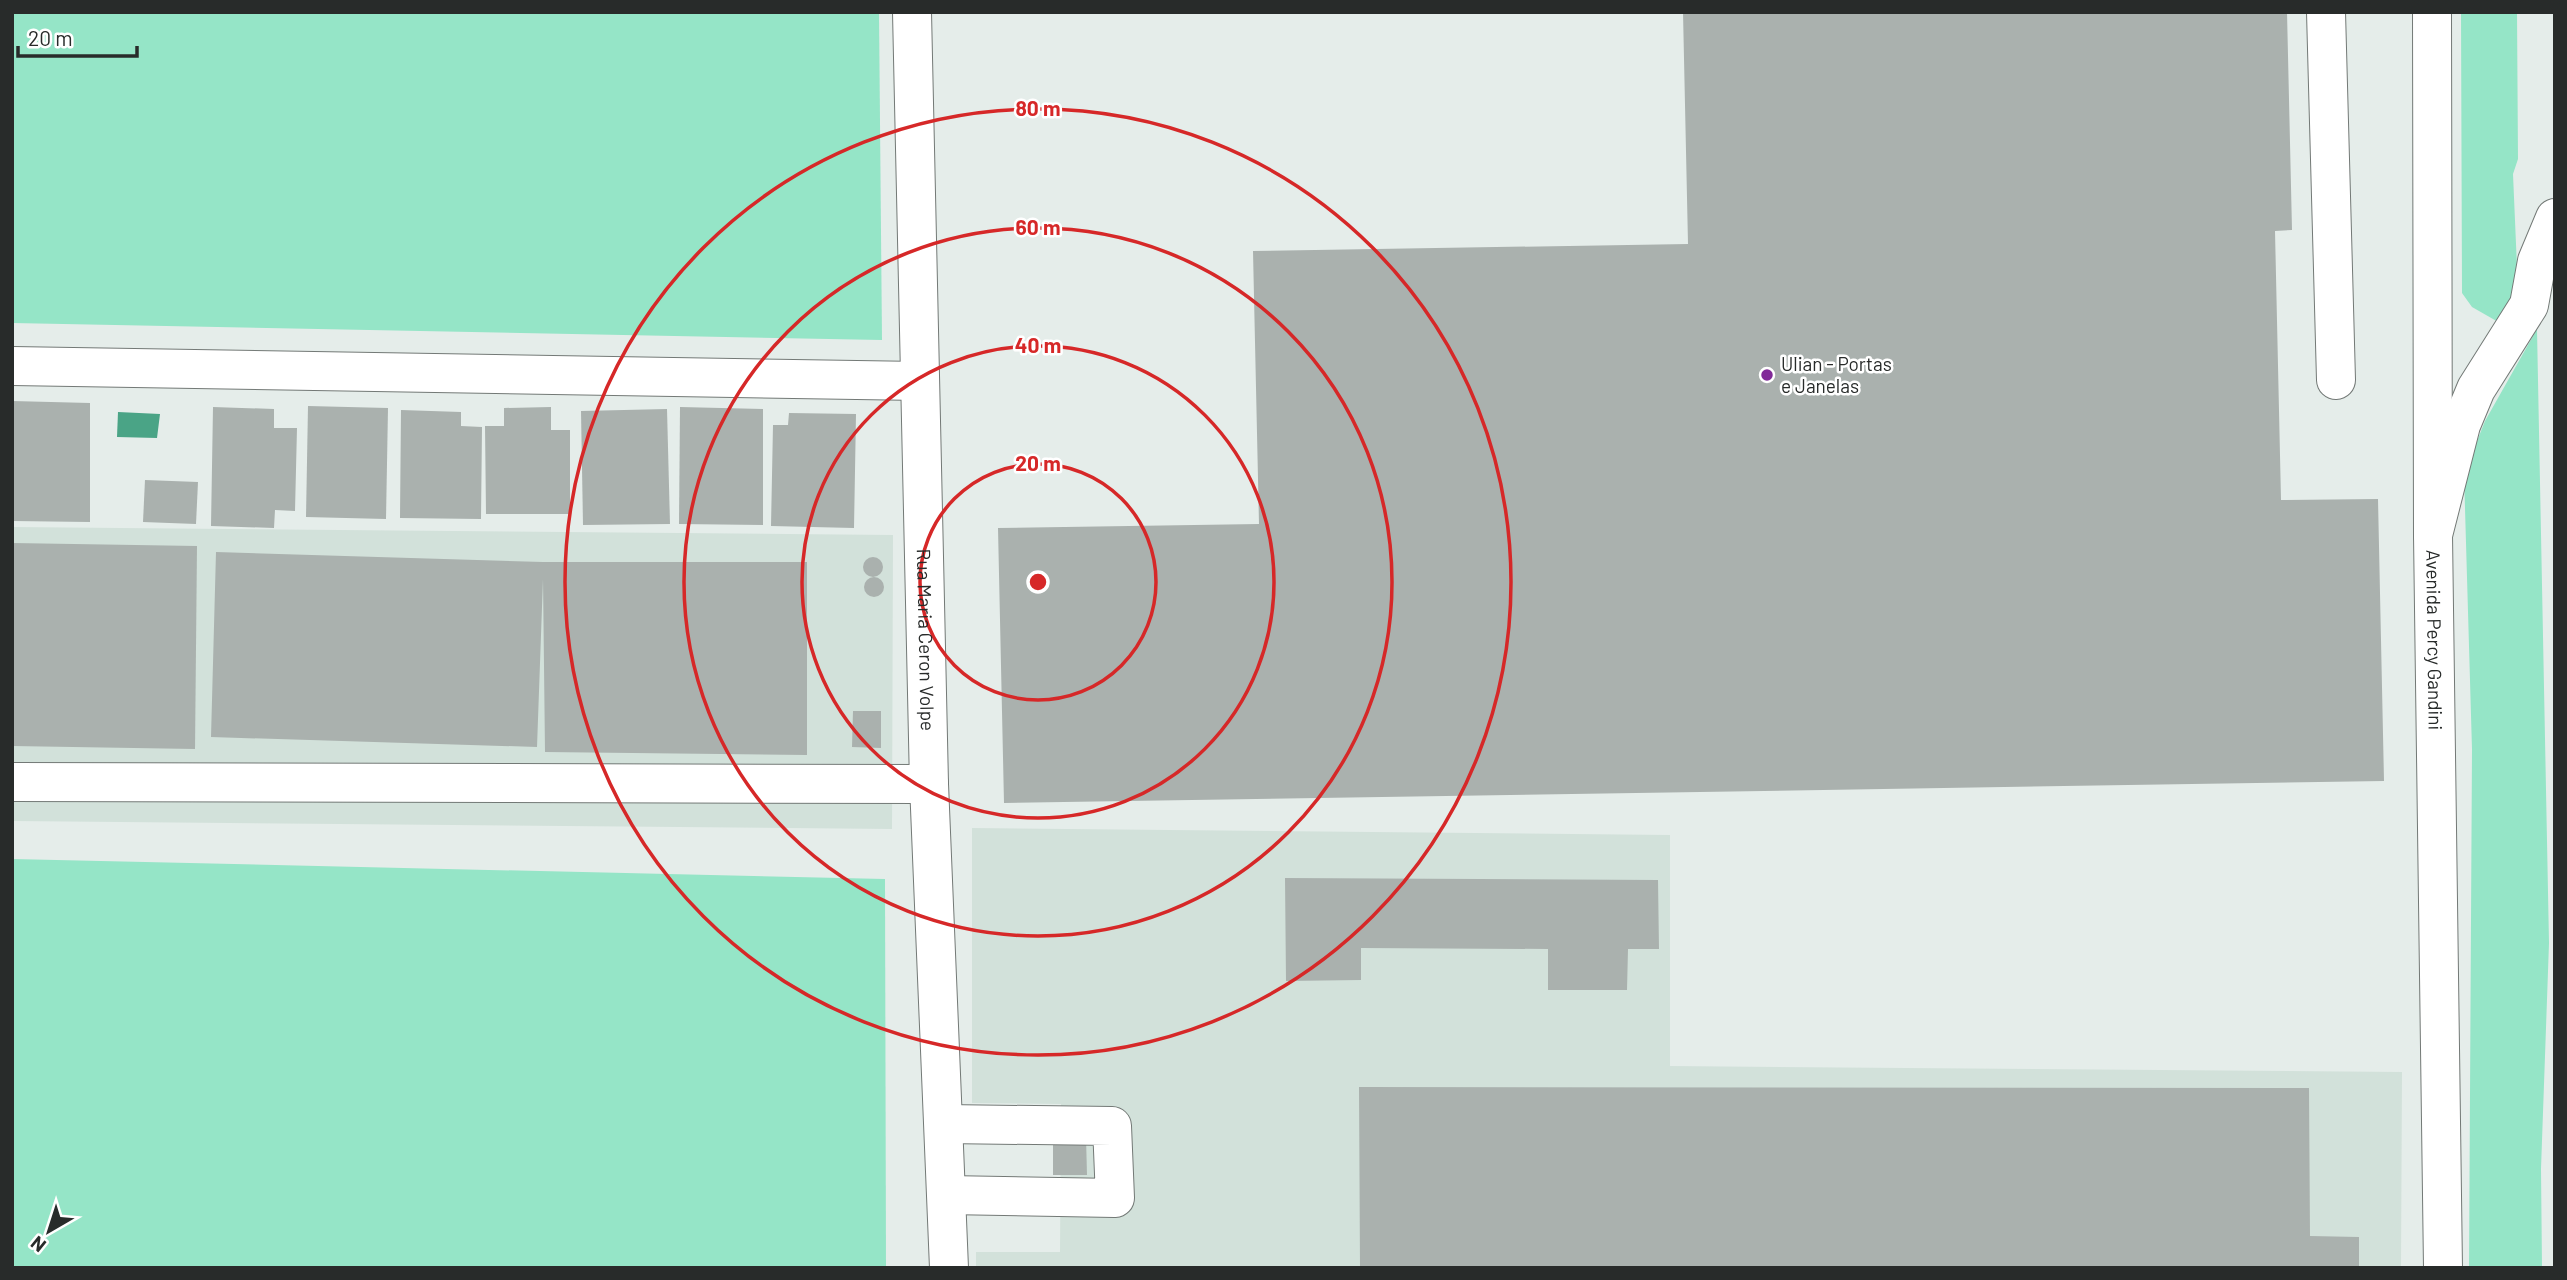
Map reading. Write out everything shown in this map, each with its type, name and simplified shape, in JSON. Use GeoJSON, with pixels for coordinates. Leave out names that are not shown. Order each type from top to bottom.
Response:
{"type":"FeatureCollection","features":[{"type":"Feature","properties":{"kind":"main road","name":"Rua Maria Ceron Volpe"},"geometry":{"type":"LineString","coordinates":[[912,12],[929,784],[949,1268]]}},
{"type":"Feature","properties":{"kind":"main road"},"geometry":{"type":"LineString","coordinates":[[2326,12],[2336,380]]}},
{"type":"Feature","properties":{"kind":"main road","name":"Avenida Percy Gandini"},"geometry":{"type":"LineString","coordinates":[[2432,12],[2433,535],[2443,1268]]}},
{"type":"Feature","properties":{"kind":"main road"},"geometry":{"type":"LineString","coordinates":[[2433,535],[2461,425],[2476,389],[2529,304],[2537,261],[2555,218]]}},
{"type":"Feature","properties":{"kind":"main road"},"geometry":{"type":"LineString","coordinates":[[12,366],[872,383],[920,381]]}},
{"type":"Feature","properties":{"kind":"main road"},"geometry":{"type":"LineString","coordinates":[[12,782],[929,784]]}},
{"type":"Feature","properties":{"kind":"main road"},"geometry":{"type":"LineString","coordinates":[[944,1124],[1112,1126],[1115,1198],[947,1195]]}},
{"type":"Feature","properties":{"kind":"shaded area"},"geometry":{"type":"Polygon","coordinates":[[[12,12],[879,12],[882,340],[12,323],[12,12]]]}},
{"type":"Feature","properties":{"kind":"shaded area"},"geometry":{"type":"Polygon","coordinates":[[[2461,12],[2517,12],[2518,159],[2513,174],[2517,267],[2515,296],[2500,323],[2472,307],[2462,293],[2461,12]]]}},
{"type":"Feature","properties":{"kind":"shaded area"},"geometry":{"type":"Polygon","coordinates":[[[2537,329],[2549,943],[2541,1169],[2542,1268],[2469,1268],[2472,749],[2464,474],[2485,421],[2537,329]]]}},
{"type":"Feature","properties":{"kind":"shaded area"},"geometry":{"type":"Polygon","coordinates":[[[118,412],[160,414],[157,438],[117,437],[118,412]]]}},
{"type":"Feature","properties":{"kind":"shaded area"},"geometry":{"type":"Polygon","coordinates":[[[12,527],[893,535],[892,829],[12,821],[12,527]]]}},
{"type":"Feature","properties":{"kind":"shaded area"},"geometry":{"type":"Polygon","coordinates":[[[972,828],[1670,835],[1670,1066],[2402,1072],[2401,1268],[976,1268],[976,1252],[1060,1252],[1061,1104],[972,1103],[972,828]]]}},
{"type":"Feature","properties":{"kind":"shaded area"},"geometry":{"type":"Polygon","coordinates":[[[12,859],[885,879],[886,1268],[12,1268],[12,859]]]}},
{"type":"Feature","properties":{"kind":"building","name":"Ulian - Portas e Janelas"},"geometry":{"type":"Polygon","coordinates":[[[1683,12],[2287,12],[2292,230],[2275,231],[2281,500],[2378,499],[2384,781],[1004,803],[998,528],[1259,524],[1253,251],[1688,244],[1683,12]]]}},
{"type":"Feature","properties":{"kind":"building"},"geometry":{"type":"Polygon","coordinates":[[[12,401],[90,403],[90,522],[12,521],[12,401]]]}},
{"type":"Feature","properties":{"kind":"building"},"geometry":{"type":"Polygon","coordinates":[[[308,406],[388,408],[386,519],[306,517],[308,406]]]}},
{"type":"Feature","properties":{"kind":"building"},"geometry":{"type":"Polygon","coordinates":[[[213,407],[274,409],[274,428],[297,428],[295,511],[275,510],[274,528],[211,526],[213,407]]]}},
{"type":"Feature","properties":{"kind":"building"},"geometry":{"type":"Polygon","coordinates":[[[551,407],[551,430],[570,430],[570,514],[486,514],[485,426],[504,426],[504,408],[551,407]]]}},
{"type":"Feature","properties":{"kind":"building"},"geometry":{"type":"Polygon","coordinates":[[[680,407],[763,409],[763,525],[679,524],[680,407]]]}},
{"type":"Feature","properties":{"kind":"building"},"geometry":{"type":"Polygon","coordinates":[[[667,409],[670,524],[583,525],[581,411],[667,409]]]}},
{"type":"Feature","properties":{"kind":"building"},"geometry":{"type":"Polygon","coordinates":[[[401,410],[461,412],[461,426],[482,427],[481,519],[400,518],[401,410]]]}},
{"type":"Feature","properties":{"kind":"building"},"geometry":{"type":"Polygon","coordinates":[[[789,413],[856,414],[854,528],[771,526],[773,425],[788,425],[789,413]]]}},
{"type":"Feature","properties":{"kind":"building"},"geometry":{"type":"Polygon","coordinates":[[[145,480],[198,482],[196,524],[143,522],[145,480]]]}},
{"type":"Feature","properties":{"kind":"building"},"geometry":{"type":"Polygon","coordinates":[[[12,543],[197,546],[195,749],[12,746],[12,543]]]}},
{"type":"Feature","properties":{"kind":"building"},"geometry":{"type":"Polygon","coordinates":[[[216,552],[543,562],[807,562],[807,755],[545,752],[543,579],[537,747],[211,737],[216,552]]]}},
{"type":"Feature","properties":{"kind":"building"},"geometry":{"type":"Polygon","coordinates":[[[873,557],[880,560],[883,567],[880,574],[873,577],[866,574],[863,567],[866,560],[873,557]]]}},
{"type":"Feature","properties":{"kind":"building"},"geometry":{"type":"Polygon","coordinates":[[[874,577],[881,580],[884,587],[881,594],[874,597],[867,594],[864,587],[867,580],[874,577]]]}},
{"type":"Feature","properties":{"kind":"building"},"geometry":{"type":"Polygon","coordinates":[[[853,711],[881,711],[881,748],[852,747],[853,711]]]}},
{"type":"Feature","properties":{"kind":"building"},"geometry":{"type":"Polygon","coordinates":[[[1285,878],[1658,880],[1659,949],[1628,949],[1627,990],[1548,990],[1548,949],[1361,948],[1361,980],[1286,981],[1285,878]]]}},
{"type":"Feature","properties":{"kind":"building"},"geometry":{"type":"Polygon","coordinates":[[[1359,1087],[2309,1088],[2310,1236],[2359,1237],[2359,1268],[1360,1268],[1359,1087]]]}},
{"type":"Feature","properties":{"kind":"building"},"geometry":{"type":"Polygon","coordinates":[[[1053,1137],[1086,1137],[1087,1175],[1053,1175],[1053,1137]]]}},
{"type":"Feature","properties":{"kind":"place","name":"Ulian - Portas e Janelas"},"geometry":{"type":"Point","coordinates":[1767,375]}}]}
